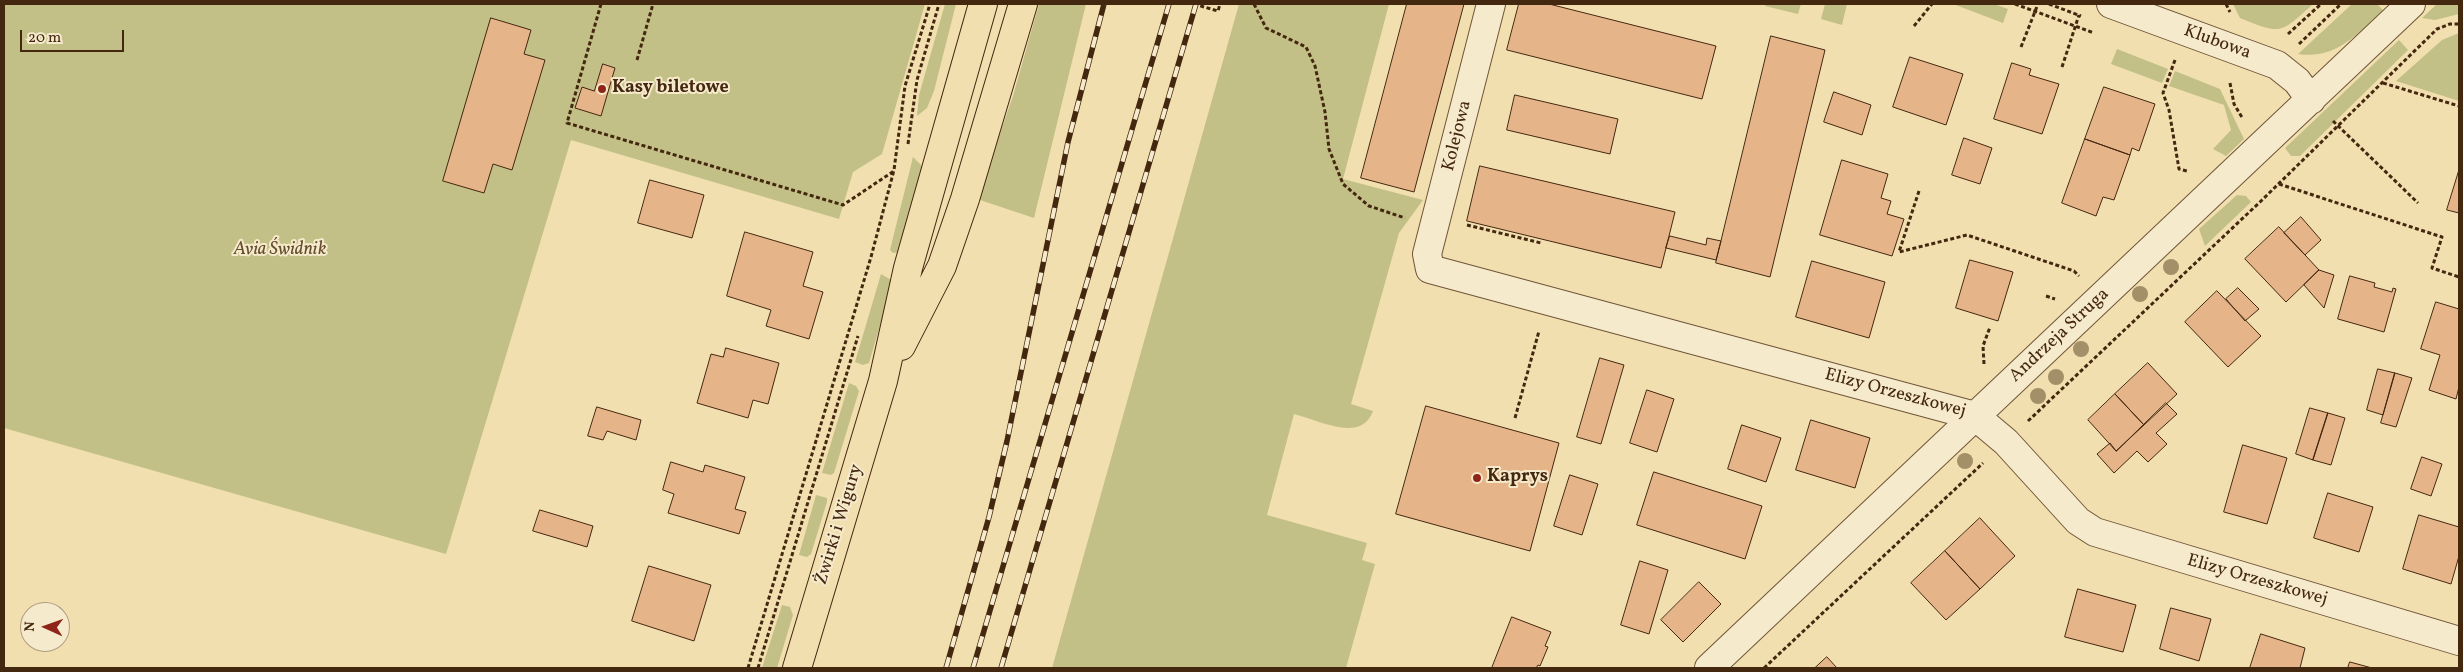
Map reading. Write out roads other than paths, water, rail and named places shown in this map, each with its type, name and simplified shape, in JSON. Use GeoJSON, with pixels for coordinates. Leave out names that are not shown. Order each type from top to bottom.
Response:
{"type":"FeatureCollection","features":[{"type":"Feature","properties":{"kind":"main road"},"geometry":{"type":"LineString","coordinates":[[883,381],[908,268],[983,4]]}},
{"type":"Feature","properties":{"kind":"main road"},"geometry":{"type":"LineString","coordinates":[[883,381],[942,266],[965,198],[1023,4]]}},
{"type":"Feature","properties":{"kind":"main road","name":"Żwirki i Wigury"},"geometry":{"type":"LineString","coordinates":[[796,668],[883,381]]}},
{"type":"Feature","properties":{"kind":"street","name":"Kolejowa"},"geometry":{"type":"LineString","coordinates":[[1430,269],[1427,254],[1446,225],[1491,4]]}},
{"type":"Feature","properties":{"kind":"street","name":"Klubowa"},"geometry":{"type":"LineString","coordinates":[[2111,4],[2277,65],[2285,69],[2297,81],[2311,100]]}},
{"type":"Feature","properties":{"kind":"street","name":"Andrzeja Struga"},"geometry":{"type":"LineString","coordinates":[[1709,668],[2411,4]]}},
{"type":"Feature","properties":{"kind":"street","name":"Elizy Orzeszkowej"},"geometry":{"type":"LineString","coordinates":[[1430,269],[1975,416],[2006,442],[2066,510],[2078,521],[2095,532],[2459,641]]}},
{"type":"Feature","properties":{"kind":"railway"},"geometry":{"type":"LineString","coordinates":[[946,668],[989,517],[1007,441],[1068,142],[1104,4]]}},
{"type":"Feature","properties":{"kind":"railway"},"geometry":{"type":"LineString","coordinates":[[973,668],[1169,4]]}},
{"type":"Feature","properties":{"kind":"railway"},"geometry":{"type":"LineString","coordinates":[[1001,668],[1196,4]]}},
{"type":"Feature","properties":{"kind":"place","name":"Kasy biletowe"},"geometry":{"type":"Point","coordinates":[602,89]}},
{"type":"Feature","properties":{"kind":"place","name":"Kaprys"},"geometry":{"type":"Point","coordinates":[1477,478]}},
{"type":"Feature","properties":{"kind":"park label","name":"Avia Świdnik"},"geometry":{"type":"Point","coordinates":[280,251]}}]}
